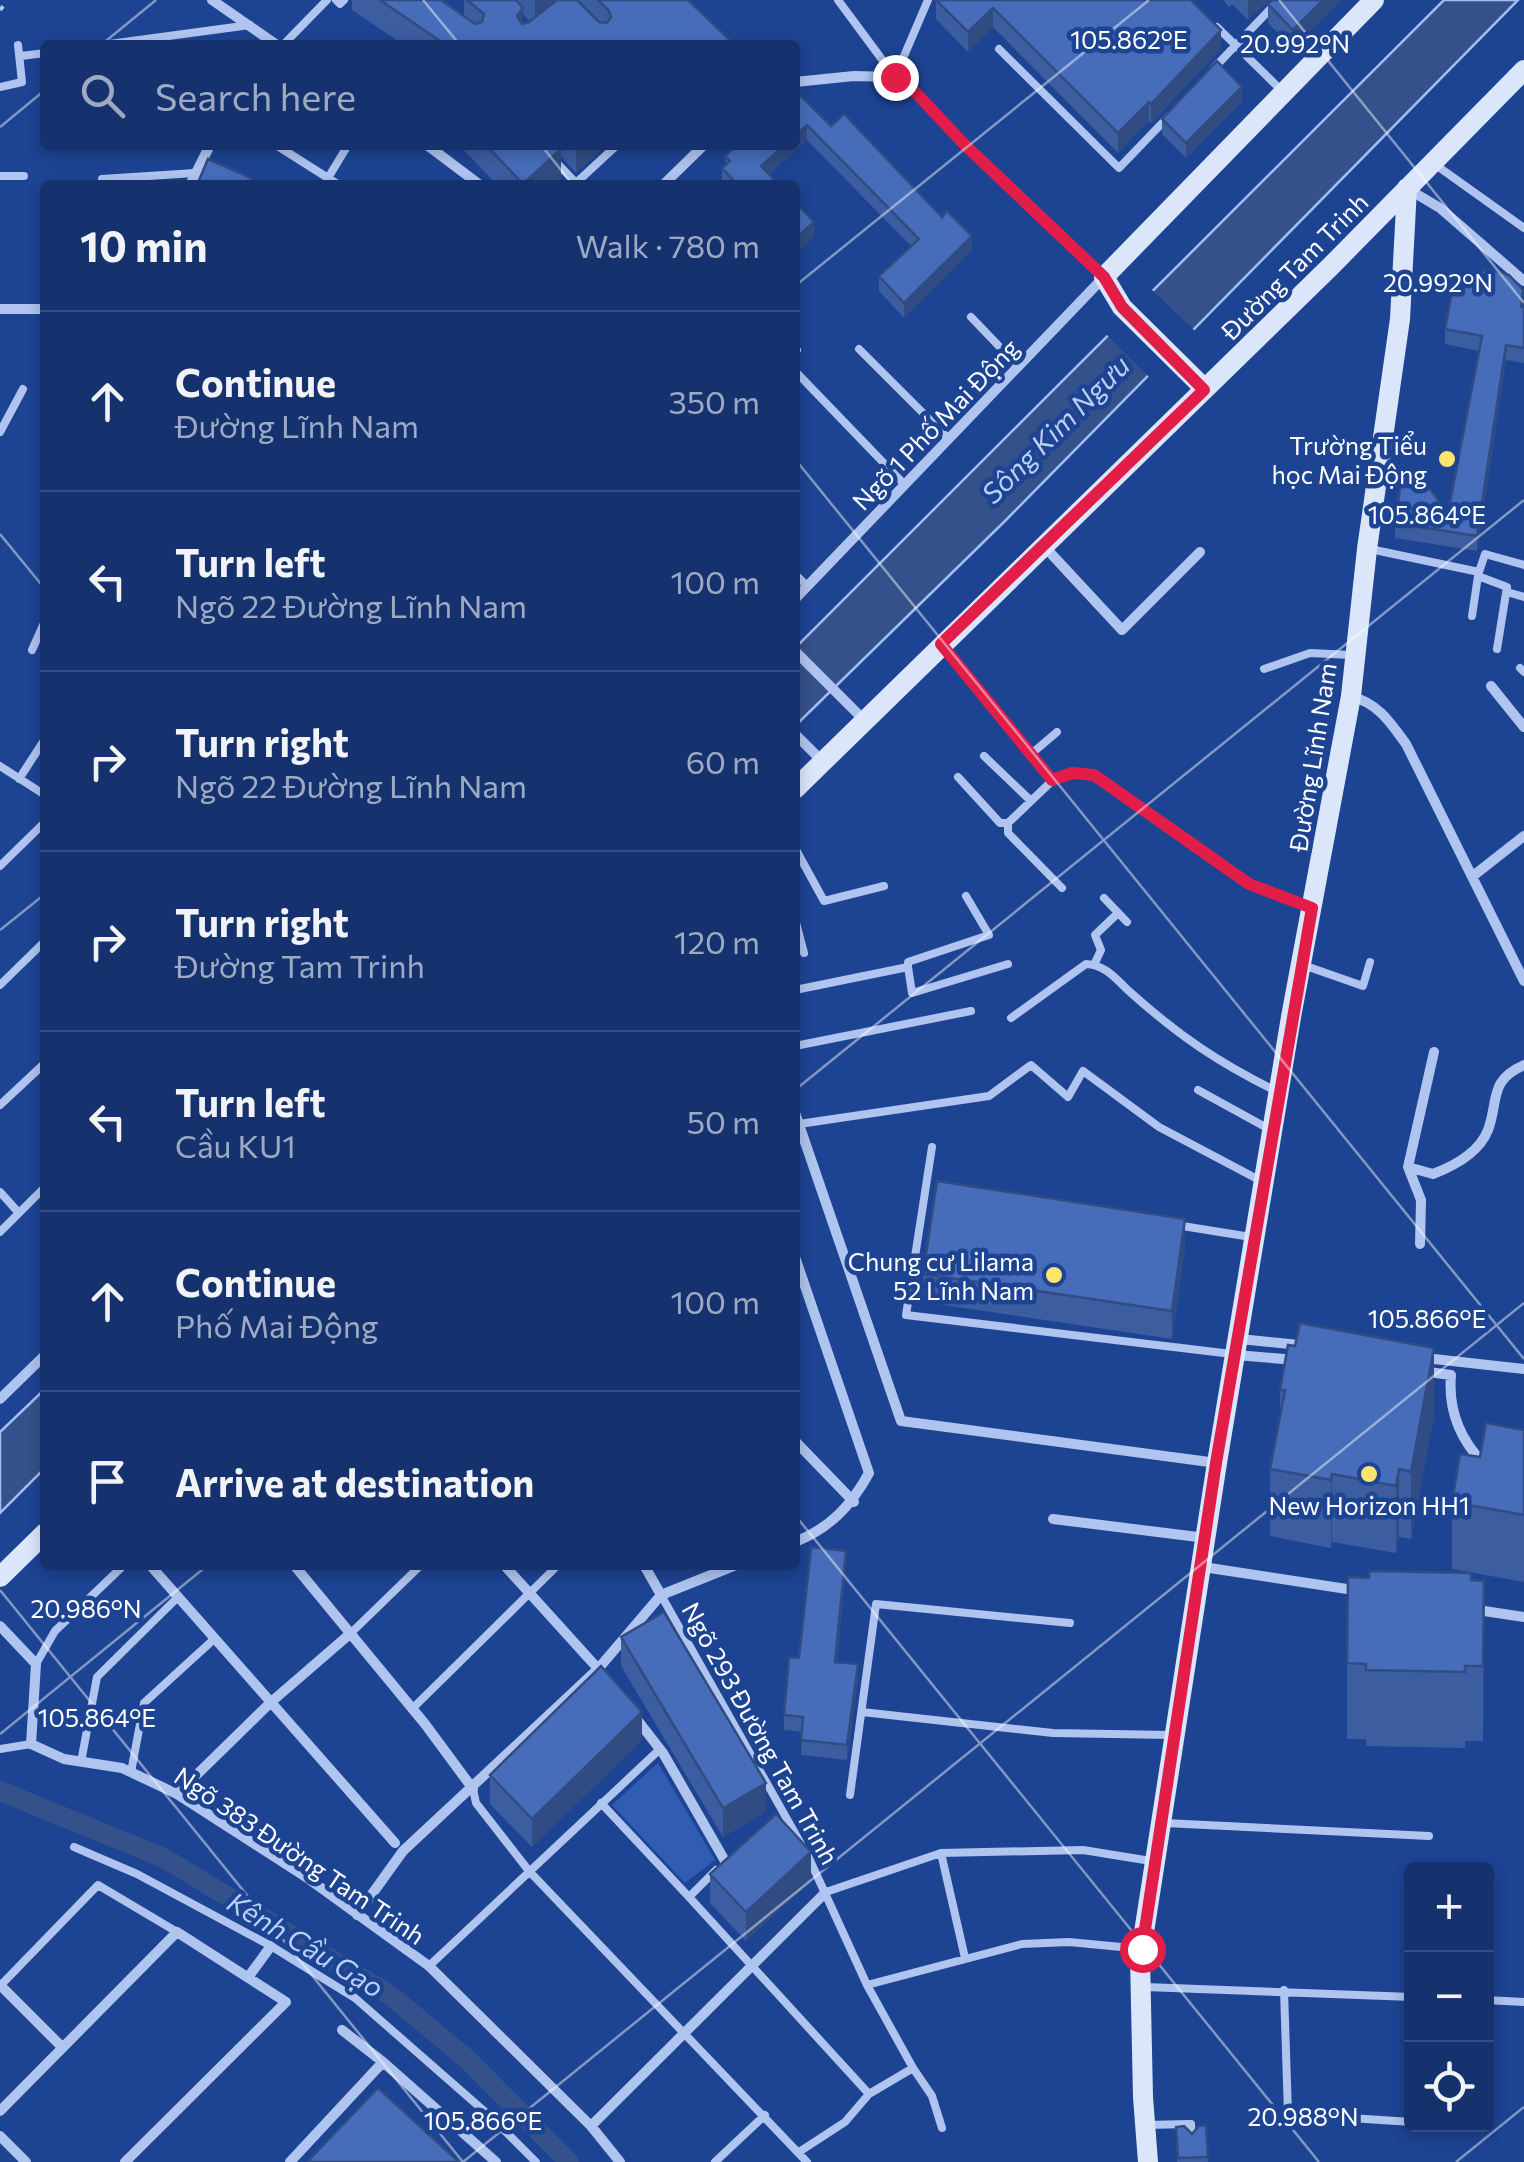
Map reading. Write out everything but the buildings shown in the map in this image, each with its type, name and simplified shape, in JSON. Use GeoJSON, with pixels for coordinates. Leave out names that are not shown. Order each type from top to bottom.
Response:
{"type":"FeatureCollection","features":[{"type":"Feature","properties":{"kind":"main road"},"geometry":{"type":"LineString","coordinates":[[1204,390],[1122,307],[1104,277],[1374,0]]}},
{"type":"Feature","properties":{"kind":"main road","name":"Đường Tam Trinh"},"geometry":{"type":"LineString","coordinates":[[800,784],[1204,390],[1524,70]]}},
{"type":"Feature","properties":{"kind":"main road","name":"Đường Lĩnh Nam"},"geometry":{"type":"LineString","coordinates":[[1148,2162],[1140,1986],[1142,1949],[1216,1463],[1352,696],[1354,655],[1400,319],[1408,188]]}},
{"type":"Feature","properties":{"kind":"main road"},"geometry":{"type":"LineString","coordinates":[[0,1578],[40,1537]]}},
{"type":"Feature","properties":{"kind":"street"},"geometry":{"type":"LineString","coordinates":[[212,0],[272,40]]}},
{"type":"Feature","properties":{"kind":"street"},"geometry":{"type":"LineString","coordinates":[[800,81],[895,77],[1104,277]]}},
{"type":"Feature","properties":{"kind":"street"},"geometry":{"type":"LineString","coordinates":[[192,180],[207,150]]}},
{"type":"Feature","properties":{"kind":"street"},"geometry":{"type":"LineString","coordinates":[[434,150],[473,180]]}},
{"type":"Feature","properties":{"kind":"street"},"geometry":{"type":"LineString","coordinates":[[668,180],[699,150]]}},
{"type":"Feature","properties":{"kind":"street"},"geometry":{"type":"LineString","coordinates":[[1408,188],[1440,208],[1524,281]]}},
{"type":"Feature","properties":{"kind":"street","name":"Ngõ 1 Phố Mai Động"},"geometry":{"type":"LineString","coordinates":[[800,594],[1104,277]]}},
{"type":"Feature","properties":{"kind":"street"},"geometry":{"type":"LineString","coordinates":[[0,309],[40,308]]}},
{"type":"Feature","properties":{"kind":"street"},"geometry":{"type":"LineString","coordinates":[[1043,545],[1122,630],[1200,552]]}},
{"type":"Feature","properties":{"kind":"street"},"geometry":{"type":"LineString","coordinates":[[800,656],[864,720]]}},
{"type":"Feature","properties":{"kind":"street"},"geometry":{"type":"LineString","coordinates":[[1491,686],[1524,727]]}},
{"type":"Feature","properties":{"kind":"street"},"geometry":{"type":"LineString","coordinates":[[1352,696],[1368,701],[1384,714],[1406,744],[1524,981]]}},
{"type":"Feature","properties":{"kind":"street"},"geometry":{"type":"LineString","coordinates":[[800,740],[822,762]]}},
{"type":"Feature","properties":{"kind":"street"},"geometry":{"type":"LineString","coordinates":[[1473,876],[1524,836]]}},
{"type":"Feature","properties":{"kind":"street"},"geometry":{"type":"LineString","coordinates":[[1420,1244],[1422,1200],[1408,1167],[1434,1052]]}},
{"type":"Feature","properties":{"kind":"street"},"geometry":{"type":"LineString","coordinates":[[1408,1167],[1432,1174],[1474,1151],[1488,1131],[1494,1095],[1503,1079],[1524,1065]]}},
{"type":"Feature","properties":{"kind":"street"},"geometry":{"type":"LineString","coordinates":[[800,1127],[900,1421],[1216,1463]]}},
{"type":"Feature","properties":{"kind":"street"},"geometry":{"type":"LineString","coordinates":[[800,1272],[869,1473],[854,1502],[818,1532],[800,1540]]}},
{"type":"Feature","properties":{"kind":"street"},"geometry":{"type":"LineString","coordinates":[[1238,1347],[1316,1347]]}},
{"type":"Feature","properties":{"kind":"street"},"geometry":{"type":"LineString","coordinates":[[1238,1347],[1312,1361]]}},
{"type":"Feature","properties":{"kind":"street"},"geometry":{"type":"LineString","coordinates":[[1410,1357],[1524,1369]]}},
{"type":"Feature","properties":{"kind":"street"},"geometry":{"type":"LineString","coordinates":[[0,1399],[40,1360]]}},
{"type":"Feature","properties":{"kind":"street"},"geometry":{"type":"LineString","coordinates":[[1406,1370],[1451,1375],[1449,1396],[1467,1446],[1498,1474]]}},
{"type":"Feature","properties":{"kind":"street"},"geometry":{"type":"LineString","coordinates":[[800,1446],[854,1502]]}},
{"type":"Feature","properties":{"kind":"street"},"geometry":{"type":"LineString","coordinates":[[1054,1519],[1206,1538]]}},
{"type":"Feature","properties":{"kind":"street"},"geometry":{"type":"LineString","coordinates":[[1203,1567],[1373,1594]]}},
{"type":"Feature","properties":{"kind":"street"},"geometry":{"type":"LineString","coordinates":[[154,1570],[395,1844]]}},
{"type":"Feature","properties":{"kind":"street"},"geometry":{"type":"LineString","coordinates":[[298,1570],[413,1708],[473,1789]]}},
{"type":"Feature","properties":{"kind":"street"},"geometry":{"type":"LineString","coordinates":[[508,1570],[608,1682]]}},
{"type":"Feature","properties":{"kind":"street","name":"Ngõ 293 Đường Tam Trinh"},"geometry":{"type":"LineString","coordinates":[[647,1570],[662,1595]]}},
{"type":"Feature","properties":{"kind":"street"},"geometry":{"type":"LineString","coordinates":[[357,1915],[403,1852],[598,1669],[662,1595],[724,1570]]}},
{"type":"Feature","properties":{"kind":"street"},"geometry":{"type":"LineString","coordinates":[[1467,1608],[1524,1617]]}},
{"type":"Feature","properties":{"kind":"street"},"geometry":{"type":"LineString","coordinates":[[0,1626],[36,1664],[31,1744]]}},
{"type":"Feature","properties":{"kind":"street"},"geometry":{"type":"LineString","coordinates":[[177,1794],[270,1703],[351,1633]]}},
{"type":"Feature","properties":{"kind":"street"},"geometry":{"type":"LineString","coordinates":[[629,1709],[660,1750],[725,1861]]}},
{"type":"Feature","properties":{"kind":"street","name":"Ngõ 383 Đường Tam Trinh"},"geometry":{"type":"LineString","coordinates":[[31,1744],[64,1759],[122,1768],[177,1794],[306,1877],[429,1966],[591,2126],[620,2162]]}},
{"type":"Feature","properties":{"kind":"street","name":"Ngõ 293 Đường Tam Trinh"},"geometry":{"type":"LineString","coordinates":[[591,2126],[826,1892]]}},
{"type":"Feature","properties":{"kind":"street"},"geometry":{"type":"LineString","coordinates":[[0,2111],[177,1932],[286,2002],[124,2162]]}},
{"type":"Feature","properties":{"kind":"street"},"geometry":{"type":"LineString","coordinates":[[249,1976],[271,1946]]}},
{"type":"Feature","properties":{"kind":"street"},"geometry":{"type":"LineString","coordinates":[[0,1986],[62,2047]]}},
{"type":"Feature","properties":{"kind":"street"},"geometry":{"type":"LineString","coordinates":[[342,2030],[384,2062],[496,2162]]}},
{"type":"Feature","properties":{"kind":"street"},"geometry":{"type":"LineString","coordinates":[[290,2162],[384,2062]]}},
{"type":"Feature","properties":{"kind":"street"},"geometry":{"type":"LineString","coordinates":[[0,2136],[26,2162]]}},
{"type":"Feature","properties":{"kind":"lane"},"geometry":{"type":"LineString","coordinates":[[285,40],[327,0]]}},
{"type":"Feature","properties":{"kind":"lane"},"geometry":{"type":"LineString","coordinates":[[336,0],[340,4],[344,0]]}},
{"type":"Feature","properties":{"kind":"lane"},"geometry":{"type":"LineString","coordinates":[[838,0],[895,77]]}},
{"type":"Feature","properties":{"kind":"lane"},"geometry":{"type":"LineString","coordinates":[[895,77],[928,0]]}},
{"type":"Feature","properties":{"kind":"lane"},"geometry":{"type":"LineString","coordinates":[[1210,73],[1279,0]]}},
{"type":"Feature","properties":{"kind":"lane"},"geometry":{"type":"LineString","coordinates":[[1212,23],[1283,92]]}},
{"type":"Feature","properties":{"kind":"lane"},"geometry":{"type":"LineString","coordinates":[[139,40],[250,25]]}},
{"type":"Feature","properties":{"kind":"lane"},"geometry":{"type":"LineString","coordinates":[[0,87],[22,82],[18,44]]}},
{"type":"Feature","properties":{"kind":"lane"},"geometry":{"type":"LineString","coordinates":[[999,49],[1119,168],[1171,114]]}},
{"type":"Feature","properties":{"kind":"lane"},"geometry":{"type":"LineString","coordinates":[[21,56],[40,53]]}},
{"type":"Feature","properties":{"kind":"lane"},"geometry":{"type":"LineString","coordinates":[[284,150],[331,180]]}},
{"type":"Feature","properties":{"kind":"lane"},"geometry":{"type":"LineString","coordinates":[[328,178],[345,150]]}},
{"type":"Feature","properties":{"kind":"lane"},"geometry":{"type":"LineString","coordinates":[[578,180],[612,150]]}},
{"type":"Feature","properties":{"kind":"lane"},"geometry":{"type":"LineString","coordinates":[[551,158],[574,180]]}},
{"type":"Feature","properties":{"kind":"lane"},"geometry":{"type":"LineString","coordinates":[[1433,163],[1524,228]]}},
{"type":"Feature","properties":{"kind":"lane"},"geometry":{"type":"LineString","coordinates":[[102,179],[195,173]]}},
{"type":"Feature","properties":{"kind":"lane"},"geometry":{"type":"LineString","coordinates":[[0,176],[24,176]]}},
{"type":"Feature","properties":{"kind":"lane"},"geometry":{"type":"LineString","coordinates":[[971,317],[1019,367]]}},
{"type":"Feature","properties":{"kind":"lane"},"geometry":{"type":"LineString","coordinates":[[859,349],[948,439]]}},
{"type":"Feature","properties":{"kind":"lane"},"geometry":{"type":"LineString","coordinates":[[800,376],[904,484]]}},
{"type":"Feature","properties":{"kind":"lane"},"geometry":{"type":"LineString","coordinates":[[0,432],[23,388]]}},
{"type":"Feature","properties":{"kind":"lane"},"geometry":{"type":"LineString","coordinates":[[0,410],[9,416]]}},
{"type":"Feature","properties":{"kind":"lane"},"geometry":{"type":"LineString","coordinates":[[1368,549],[1479,574],[1508,587],[1497,649]]}},
{"type":"Feature","properties":{"kind":"lane"},"geometry":{"type":"LineString","coordinates":[[1472,616],[1485,554],[1524,565]]}},
{"type":"Feature","properties":{"kind":"lane"},"geometry":{"type":"LineString","coordinates":[[800,579],[807,586]]}},
{"type":"Feature","properties":{"kind":"lane"},"geometry":{"type":"LineString","coordinates":[[1507,592],[1524,597]]}},
{"type":"Feature","properties":{"kind":"lane"},"geometry":{"type":"LineString","coordinates":[[32,650],[40,635]]}},
{"type":"Feature","properties":{"kind":"lane"},"geometry":{"type":"LineString","coordinates":[[941,644],[1052,780]]}},
{"type":"Feature","properties":{"kind":"lane"},"geometry":{"type":"LineString","coordinates":[[1264,668],[1310,653],[1354,655]]}},
{"type":"Feature","properties":{"kind":"lane"},"geometry":{"type":"LineString","coordinates":[[1030,755],[1057,732]]}},
{"type":"Feature","properties":{"kind":"lane"},"geometry":{"type":"LineString","coordinates":[[19,779],[40,747]]}},
{"type":"Feature","properties":{"kind":"lane"},"geometry":{"type":"LineString","coordinates":[[984,756],[1031,800]]}},
{"type":"Feature","properties":{"kind":"lane"},"geometry":{"type":"LineString","coordinates":[[0,766],[40,793]]}},
{"type":"Feature","properties":{"kind":"lane"},"geometry":{"type":"LineString","coordinates":[[958,777],[1000,823],[1008,823],[1052,780],[1072,773],[1094,775],[1249,884],[1312,908]]}},
{"type":"Feature","properties":{"kind":"lane"},"geometry":{"type":"LineString","coordinates":[[1008,823],[1008,834],[1062,888]]}},
{"type":"Feature","properties":{"kind":"lane"},"geometry":{"type":"LineString","coordinates":[[0,866],[40,827]]}},
{"type":"Feature","properties":{"kind":"lane"},"geometry":{"type":"LineString","coordinates":[[800,857],[824,902],[884,886]]}},
{"type":"Feature","properties":{"kind":"lane"},"geometry":{"type":"LineString","coordinates":[[966,896],[989,934],[908,962],[912,993],[1008,964]]}},
{"type":"Feature","properties":{"kind":"lane"},"geometry":{"type":"LineString","coordinates":[[1104,898],[1127,922]]}},
{"type":"Feature","properties":{"kind":"lane"},"geometry":{"type":"LineString","coordinates":[[1094,964],[1101,950],[1095,935],[1118,913]]}},
{"type":"Feature","properties":{"kind":"lane"},"geometry":{"type":"LineString","coordinates":[[800,938],[804,953]]}},
{"type":"Feature","properties":{"kind":"lane"},"geometry":{"type":"LineString","coordinates":[[0,985],[40,946]]}},
{"type":"Feature","properties":{"kind":"lane"},"geometry":{"type":"LineString","coordinates":[[1303,965],[1363,986],[1370,962]]}},
{"type":"Feature","properties":{"kind":"lane"},"geometry":{"type":"LineString","coordinates":[[1011,1018],[1086,964],[1100,965],[1154,1014],[1218,1062],[1279,1092]]}},
{"type":"Feature","properties":{"kind":"lane"},"geometry":{"type":"LineString","coordinates":[[800,989],[908,967]]}},
{"type":"Feature","properties":{"kind":"lane"},"geometry":{"type":"LineString","coordinates":[[800,1045],[971,1012]]}},
{"type":"Feature","properties":{"kind":"lane"},"geometry":{"type":"LineString","coordinates":[[800,1118],[990,1096],[1031,1065],[1068,1096],[1083,1070],[1159,1127],[1264,1183]]}},
{"type":"Feature","properties":{"kind":"lane"},"geometry":{"type":"LineString","coordinates":[[0,1105],[40,1068]]}},
{"type":"Feature","properties":{"kind":"lane"},"geometry":{"type":"LineString","coordinates":[[1198,1090],[1272,1131]]}},
{"type":"Feature","properties":{"kind":"lane"},"geometry":{"type":"LineString","coordinates":[[932,1147],[906,1315],[1238,1347]]}},
{"type":"Feature","properties":{"kind":"lane"},"geometry":{"type":"LineString","coordinates":[[0,1192],[19,1213]]}},
{"type":"Feature","properties":{"kind":"lane"},"geometry":{"type":"LineString","coordinates":[[0,1232],[40,1192]]}},
{"type":"Feature","properties":{"kind":"lane"},"geometry":{"type":"LineString","coordinates":[[1167,1224],[1256,1237]]}},
{"type":"Feature","properties":{"kind":"lane"},"geometry":{"type":"LineString","coordinates":[[36,1664],[55,1630],[119,1570]]}},
{"type":"Feature","properties":{"kind":"lane"},"geometry":{"type":"LineString","coordinates":[[351,1633],[416,1570]]}},
{"type":"Feature","properties":{"kind":"lane"},"geometry":{"type":"LineString","coordinates":[[413,1708],[554,1570]]}},
{"type":"Feature","properties":{"kind":"lane","name":"Ngõ 293 Đường Tam Trinh"},"geometry":{"type":"LineString","coordinates":[[662,1595],[826,1892]]}},
{"type":"Feature","properties":{"kind":"lane"},"geometry":{"type":"LineString","coordinates":[[81,1762],[97,1678],[178,1597]]}},
{"type":"Feature","properties":{"kind":"lane"},"geometry":{"type":"LineString","coordinates":[[850,1795],[876,1604],[1070,1623]]}},
{"type":"Feature","properties":{"kind":"lane"},"geometry":{"type":"LineString","coordinates":[[131,1772],[144,1702],[213,1640]]}},
{"type":"Feature","properties":{"kind":"lane"},"geometry":{"type":"LineString","coordinates":[[862,1712],[1053,1733],[1174,1735]]}},
{"type":"Feature","properties":{"kind":"lane","name":"Ngõ 383 Đường Tam Trinh"},"geometry":{"type":"LineString","coordinates":[[0,1749],[31,1744]]}},
{"type":"Feature","properties":{"kind":"lane"},"geometry":{"type":"LineString","coordinates":[[429,1966],[660,1750]]}},
{"type":"Feature","properties":{"kind":"lane"},"geometry":{"type":"LineString","coordinates":[[473,1789],[476,1804],[530,1871],[808,2162]]}},
{"type":"Feature","properties":{"kind":"lane"},"geometry":{"type":"LineString","coordinates":[[602,1803],[869,2094]]}},
{"type":"Feature","properties":{"kind":"lane"},"geometry":{"type":"LineString","coordinates":[[768,1821],[782,1808]]}},
{"type":"Feature","properties":{"kind":"lane"},"geometry":{"type":"LineString","coordinates":[[1161,1823],[1429,1836]]}},
{"type":"Feature","properties":{"kind":"lane"},"geometry":{"type":"LineString","coordinates":[[74,1846],[137,1874],[271,1946],[355,1998],[491,2117],[536,2162]]}},
{"type":"Feature","properties":{"kind":"lane"},"geometry":{"type":"LineString","coordinates":[[688,1897],[740,1848]]}},
{"type":"Feature","properties":{"kind":"lane"},"geometry":{"type":"LineString","coordinates":[[942,2128],[932,2096],[867,1985],[826,1892],[941,1853],[1083,1850],[1156,1862]]}},
{"type":"Feature","properties":{"kind":"lane"},"geometry":{"type":"LineString","coordinates":[[941,1853],[965,1958]]}},
{"type":"Feature","properties":{"kind":"lane"},"geometry":{"type":"LineString","coordinates":[[0,1986],[98,1885],[177,1932]]}},
{"type":"Feature","properties":{"kind":"lane"},"geometry":{"type":"LineString","coordinates":[[867,1985],[1022,1944],[1069,1942],[1142,1949]]}},
{"type":"Feature","properties":{"kind":"lane"},"geometry":{"type":"LineString","coordinates":[[1140,1986],[1404,1996]]}},
{"type":"Feature","properties":{"kind":"lane"},"geometry":{"type":"LineString","coordinates":[[1284,1990],[1288,2114],[1404,2121]]}},
{"type":"Feature","properties":{"kind":"lane"},"geometry":{"type":"LineString","coordinates":[[1494,2000],[1524,2002]]}},
{"type":"Feature","properties":{"kind":"lane"},"geometry":{"type":"LineString","coordinates":[[800,2152],[846,2122],[869,2094],[913,2068]]}},
{"type":"Feature","properties":{"kind":"lane"},"geometry":{"type":"LineString","coordinates":[[715,2162],[765,2115]]}},
{"type":"Feature","properties":{"kind":"lane"},"geometry":{"type":"LineString","coordinates":[[1145,2125],[1191,2124],[1192,2136]]}},
{"type":"Feature","properties":{"kind":"path"},"geometry":{"type":"LineString","coordinates":[[0,10],[5,4],[2,0]]}},
{"type":"Feature","properties":{"kind":"shaded area"},"geometry":{"type":"Polygon","coordinates":[[[658,1763],[715,1860],[685,1883],[612,1805],[658,1763]]]}},
{"type":"Feature","properties":{"kind":"water","name":"Sông Kim Ngưu"},"geometry":{"type":"Polygon","coordinates":[[[1444,0],[1518,0],[1005,521],[800,721],[800,643],[1444,0]]]}},
{"type":"Feature","properties":{"kind":"water"},"geometry":{"type":"Polygon","coordinates":[[[40,1394],[40,1473],[0,1513],[0,1432],[40,1394]]]}},
{"type":"Feature","properties":{"kind":"pier"},"geometry":{"type":"Polygon","coordinates":[[[1150,288],[1198,334],[1152,380],[1105,333],[1150,288]]]}},
{"type":"Feature","properties":{"kind":"waterway","name":"Kênh Cầu Gạo"},"geometry":{"type":"LineString","coordinates":[[0,1791],[164,1858],[390,1995],[467,2059],[569,2162]]}},
{"type":"Feature","properties":{"kind":"place","name":"Trường Tiểu học Mai Động"},"geometry":{"type":"Point","coordinates":[1447,459]}},
{"type":"Feature","properties":{"kind":"place","name":"Chung cư Lilama 52 Lĩnh Nam"},"geometry":{"type":"Point","coordinates":[1054,1275]}},
{"type":"Feature","properties":{"kind":"place","name":"New Horizon HH1"},"geometry":{"type":"Point","coordinates":[1369,1474]}},
{"type":"Feature","properties":{"kind":"route"},"geometry":{"type":"LineString","coordinates":[[895,77],[1104,277],[1122,307],[1204,390],[941,644],[1052,780],[1072,773],[1094,775],[1249,884],[1312,908],[1216,1463],[1142,1949]]}}]}
